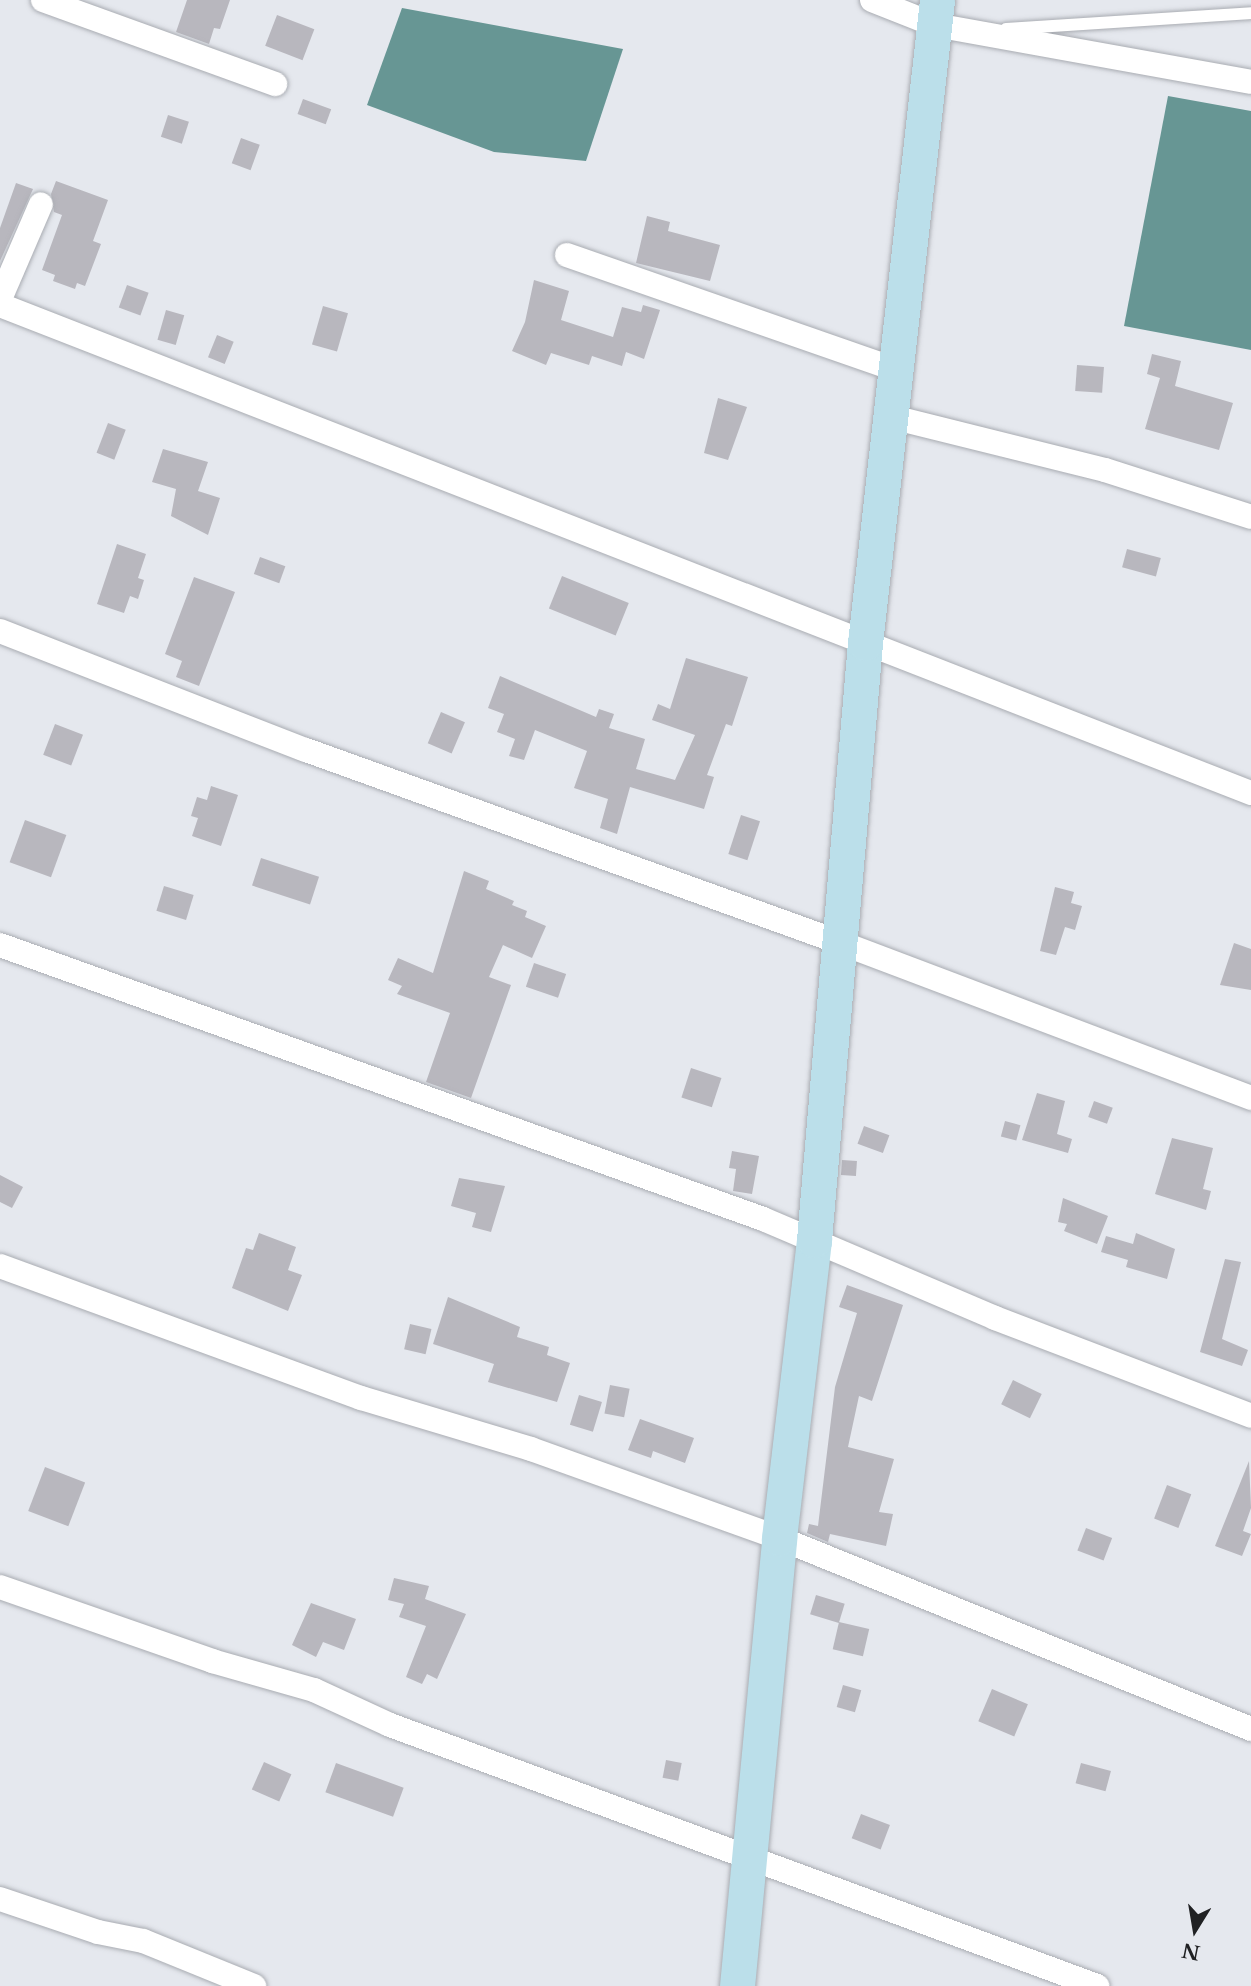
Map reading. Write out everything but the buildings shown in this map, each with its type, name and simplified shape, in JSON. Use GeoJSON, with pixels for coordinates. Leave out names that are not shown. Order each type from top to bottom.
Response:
{"type":"FeatureCollection","features":[{"type":"Feature","properties":{"kind":"street"},"geometry":{"type":"LineString","coordinates":[[43,0],[275,84]]}},
{"type":"Feature","properties":{"kind":"street"},"geometry":{"type":"LineString","coordinates":[[872,0],[955,23],[1251,82]]}},
{"type":"Feature","properties":{"kind":"street"},"geometry":{"type":"LineString","coordinates":[[737,1986],[779,1538],[814,1240],[836,941],[865,643],[897,370],[955,23]]}},
{"type":"Feature","properties":{"kind":"street"},"geometry":{"type":"LineString","coordinates":[[0,299],[41,204]]}},
{"type":"Feature","properties":{"kind":"street"},"geometry":{"type":"LineString","coordinates":[[566,255],[897,370]]}},
{"type":"Feature","properties":{"kind":"street"},"geometry":{"type":"LineString","coordinates":[[0,305],[1251,793]]}},
{"type":"Feature","properties":{"kind":"street"},"geometry":{"type":"LineString","coordinates":[[892,417],[1105,470],[1251,517]]}},
{"type":"Feature","properties":{"kind":"street"},"geometry":{"type":"LineString","coordinates":[[0,631],[306,750],[836,941],[1251,1098]]}},
{"type":"Feature","properties":{"kind":"street"},"geometry":{"type":"LineString","coordinates":[[0,945],[814,1240],[995,1318],[1251,1416]]}},
{"type":"Feature","properties":{"kind":"street"},"geometry":{"type":"LineString","coordinates":[[0,1266],[361,1398],[531,1449],[779,1538],[1251,1729]]}},
{"type":"Feature","properties":{"kind":"street"},"geometry":{"type":"LineString","coordinates":[[0,1587],[212,1661],[314,1690],[390,1725],[1097,1986]]}},
{"type":"Feature","properties":{"kind":"street"},"geometry":{"type":"LineString","coordinates":[[0,1899],[98,1932],[143,1941],[254,1986]]}},
{"type":"Feature","properties":{"kind":"lane"},"geometry":{"type":"LineString","coordinates":[[955,23],[1251,13]]}},
{"type":"Feature","properties":{"kind":"shaded area"},"geometry":{"type":"Polygon","coordinates":[[[402,8],[623,49],[586,161],[494,152],[367,105],[402,8]]]}},
{"type":"Feature","properties":{"kind":"shaded area"},"geometry":{"type":"Polygon","coordinates":[[[1168,96],[1251,111],[1251,350],[1124,326],[1168,96]]]}}]}
